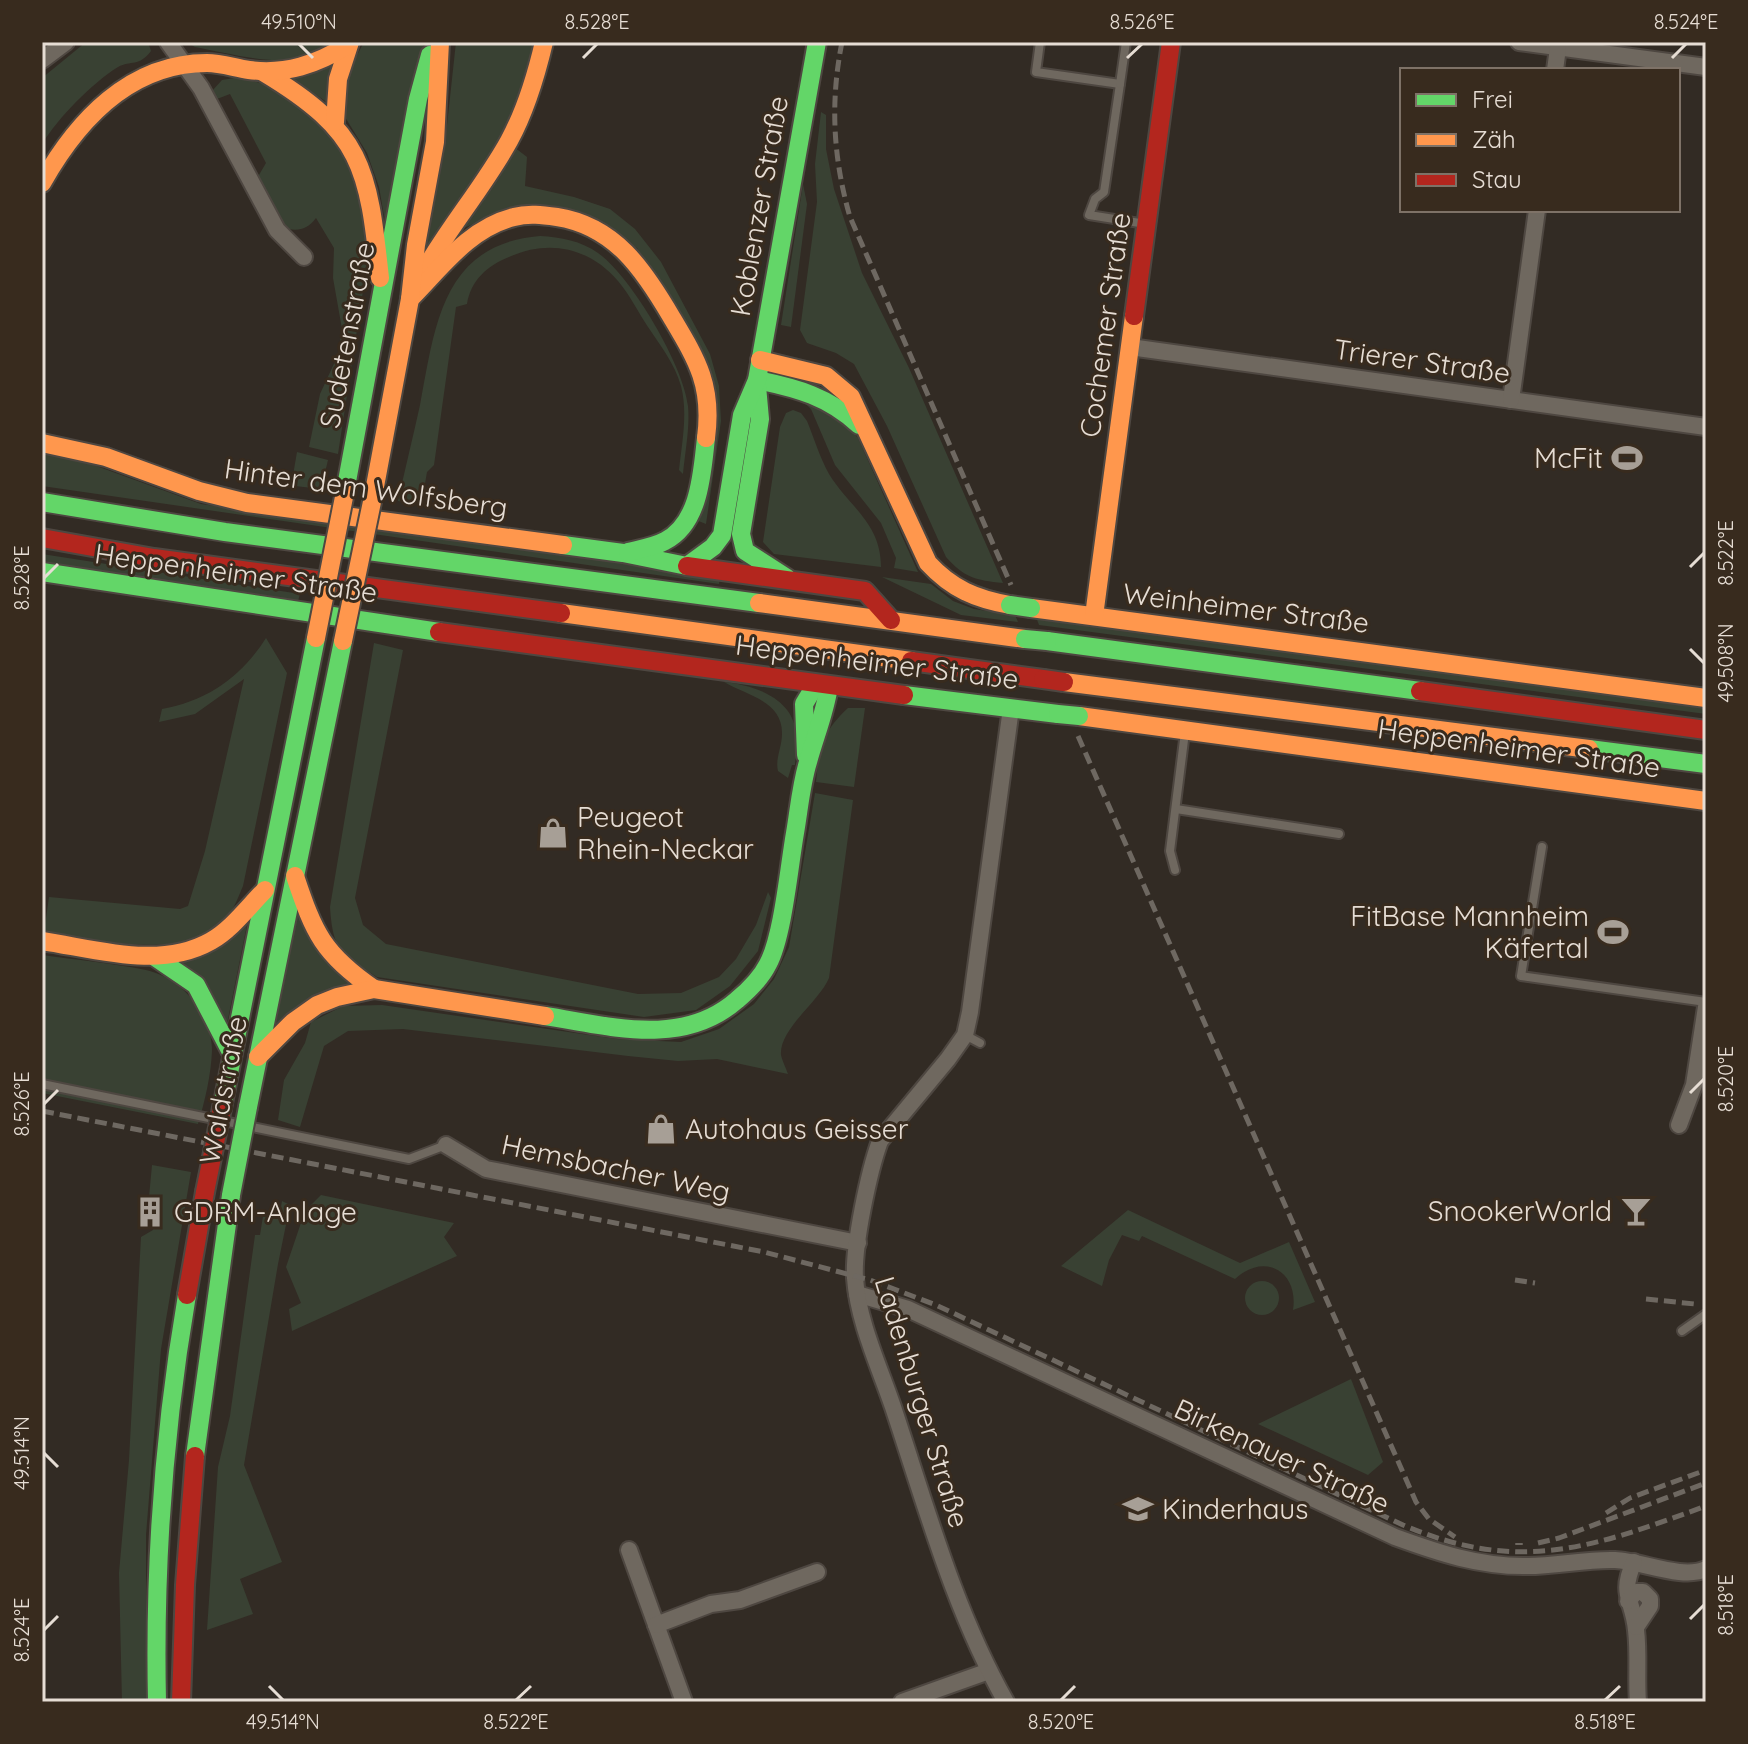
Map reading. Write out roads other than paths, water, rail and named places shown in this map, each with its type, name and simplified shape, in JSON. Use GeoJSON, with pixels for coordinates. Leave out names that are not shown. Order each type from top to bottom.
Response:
{"type":"FeatureCollection","features":[{"type":"Feature","properties":{"kind":"main road","name":"Sudetenstraße"},"geometry":{"type":"LineString","coordinates":[[316,638],[418,99],[433,42]]}},
{"type":"Feature","properties":{"kind":"main road","name":"Sudetenstraße"},"geometry":{"type":"LineString","coordinates":[[373,497],[435,142],[440,42]]}},
{"type":"Feature","properties":{"kind":"main road"},"geometry":{"type":"LineString","coordinates":[[410,299],[435,250],[508,142],[526,107],[544,42]]}},
{"type":"Feature","properties":{"kind":"main road","name":"Koblenzer Straße"},"geometry":{"type":"LineString","coordinates":[[793,582],[745,551],[741,534],[760,419],[757,380],[760,360],[817,42]]}},
{"type":"Feature","properties":{"kind":"main road","name":"Cochemer Straße"},"geometry":{"type":"LineString","coordinates":[[1094,616],[1171,42]]}},
{"type":"Feature","properties":{"kind":"main road"},"geometry":{"type":"LineString","coordinates":[[42,183],[73,134],[107,99],[132,82],[183,64],[223,64],[262,71],[309,66],[349,44]]}},
{"type":"Feature","properties":{"kind":"main road"},"geometry":{"type":"LineString","coordinates":[[335,122],[338,79],[349,44]]}},
{"type":"Feature","properties":{"kind":"main road"},"geometry":{"type":"LineString","coordinates":[[262,71],[291,87],[335,122],[356,153],[373,209],[382,301]]}},
{"type":"Feature","properties":{"kind":"main road"},"geometry":{"type":"LineString","coordinates":[[410,299],[459,246],[481,230],[514,217],[551,215],[589,224],[620,243],[645,272],[690,349],[706,385],[708,428],[694,511],[665,542],[623,553]]}},
{"type":"Feature","properties":{"kind":"main road","name":"Weinheimer Straße"},"geometry":{"type":"LineString","coordinates":[[760,360],[826,376],[851,397],[928,563],[943,581],[963,594],[1031,608],[1706,698]]}},
{"type":"Feature","properties":{"kind":"main road","name":"Koblenzer Straße"},"geometry":{"type":"LineString","coordinates":[[687,566],[713,547],[722,535],[742,415],[757,380]]}},
{"type":"Feature","properties":{"kind":"main road","name":"Weinheimer Straße"},"geometry":{"type":"LineString","coordinates":[[757,380],[817,394],[842,408],[871,437]]}},
{"type":"Feature","properties":{"kind":"main road","name":"Hinter dem Wolfsberg"},"geometry":{"type":"LineString","coordinates":[[42,443],[106,457],[199,491],[247,503],[623,553],[687,566],[865,591],[881,615]]}},
{"type":"Feature","properties":{"kind":"main road","name":"Waldstraße"},"geometry":{"type":"LineString","coordinates":[[181,1702],[187,1536],[198,1417],[231,1195],[373,497]]}},
{"type":"Feature","properties":{"kind":"main road"},"geometry":{"type":"LineString","coordinates":[[42,502],[225,532],[881,615],[1025,639],[1706,730]]}},
{"type":"Feature","properties":{"kind":"main road"},"geometry":{"type":"LineString","coordinates":[[42,538],[169,560],[878,657],[1706,764]]}},
{"type":"Feature","properties":{"kind":"main road","name":"Heppenheimer Straße"},"geometry":{"type":"LineString","coordinates":[[42,572],[270,608],[822,685],[1079,716],[1706,801]]}},
{"type":"Feature","properties":{"kind":"main road","name":"Waldstraße"},"geometry":{"type":"LineString","coordinates":[[157,1702],[164,1484],[180,1337],[205,1192],[316,638]]}},
{"type":"Feature","properties":{"kind":"main road"},"geometry":{"type":"LineString","coordinates":[[759,675],[802,717]]}},
{"type":"Feature","properties":{"kind":"main road"},"geometry":{"type":"LineString","coordinates":[[804,779],[804,704],[822,685]]}},
{"type":"Feature","properties":{"kind":"main road"},"geometry":{"type":"LineString","coordinates":[[258,1057],[295,1020],[318,1005],[374,989],[640,1031],[674,1030],[704,1022],[728,1008],[752,987],[769,963],[777,935],[804,779],[825,713],[822,685]]}},
{"type":"Feature","properties":{"kind":"main road"},"geometry":{"type":"LineString","coordinates":[[295,875],[313,930],[326,952],[342,969],[374,989]]}},
{"type":"Feature","properties":{"kind":"main road"},"geometry":{"type":"LineString","coordinates":[[42,941],[155,957],[191,949],[225,930],[266,889]]}},
{"type":"Feature","properties":{"kind":"main road"},"geometry":{"type":"LineString","coordinates":[[155,957],[196,985],[232,1054]]}},
{"type":"Feature","properties":{"kind":"street"},"geometry":{"type":"LineString","coordinates":[[42,60],[66,42]]}},
{"type":"Feature","properties":{"kind":"street"},"geometry":{"type":"LineString","coordinates":[[168,42],[201,88],[277,230],[304,257]]}},
{"type":"Feature","properties":{"kind":"street"},"geometry":{"type":"LineString","coordinates":[[1519,42],[1706,67]]}},
{"type":"Feature","properties":{"kind":"street"},"geometry":{"type":"LineString","coordinates":[[1555,68],[1558,48]]}},
{"type":"Feature","properties":{"kind":"street"},"geometry":{"type":"LineString","coordinates":[[1511,400],[1537,212]]}},
{"type":"Feature","properties":{"kind":"street","name":"Trierer Straße"},"geometry":{"type":"LineString","coordinates":[[1130,347],[1706,427]]}},
{"type":"Feature","properties":{"kind":"street","name":"Ladenburger Straße"},"geometry":{"type":"LineString","coordinates":[[1006,1702],[989,1671],[940,1549],[857,1294],[855,1275],[858,1243],[880,1141],[965,1035],[1011,708]]}},
{"type":"Feature","properties":{"kind":"street"},"geometry":{"type":"LineString","coordinates":[[1679,1125],[1694,1085],[1706,1004]]}},
{"type":"Feature","properties":{"kind":"street","name":"Hemsbacher Weg"},"geometry":{"type":"LineString","coordinates":[[446,1145],[486,1169],[858,1243]]}},
{"type":"Feature","properties":{"kind":"street","name":"Birkenauer Straße"},"geometry":{"type":"LineString","coordinates":[[857,1294],[927,1317],[1228,1460],[1432,1551],[1495,1565],[1529,1566],[1613,1560],[1680,1572],[1706,1569]]}},
{"type":"Feature","properties":{"kind":"street"},"geometry":{"type":"LineString","coordinates":[[629,1550],[684,1702]]}},
{"type":"Feature","properties":{"kind":"street"},"geometry":{"type":"LineString","coordinates":[[1634,1562],[1627,1578],[1628,1601],[1636,1627],[1638,1702]]}},
{"type":"Feature","properties":{"kind":"street"},"geometry":{"type":"LineString","coordinates":[[656,1625],[711,1604],[740,1600],[817,1572]]}},
{"type":"Feature","properties":{"kind":"street"},"geometry":{"type":"LineString","coordinates":[[902,1702],[989,1671]]}},
{"type":"Feature","properties":{"kind":"lane"},"geometry":{"type":"LineString","coordinates":[[1040,42],[1036,72],[1120,84]]}},
{"type":"Feature","properties":{"kind":"lane"},"geometry":{"type":"LineString","coordinates":[[1126,42],[1104,192],[1095,199],[1089,215],[1147,224]]}},
{"type":"Feature","properties":{"kind":"lane"},"geometry":{"type":"LineString","coordinates":[[1175,870],[1170,851],[1185,731]]}},
{"type":"Feature","properties":{"kind":"lane"},"geometry":{"type":"LineString","coordinates":[[1176,809],[1339,834]]}},
{"type":"Feature","properties":{"kind":"lane"},"geometry":{"type":"LineString","coordinates":[[1542,847],[1521,976],[1706,1004]]}},
{"type":"Feature","properties":{"kind":"lane"},"geometry":{"type":"LineString","coordinates":[[965,1035],[980,1043]]}},
{"type":"Feature","properties":{"kind":"lane","name":"Hemsbacher Weg"},"geometry":{"type":"LineString","coordinates":[[42,1084],[409,1159],[446,1145]]}},
{"type":"Feature","properties":{"kind":"lane"},"geometry":{"type":"LineString","coordinates":[[1682,1331],[1706,1314]]}},
{"type":"Feature","properties":{"kind":"tram line"},"geometry":{"type":"LineString","coordinates":[[1516,1544],[1522,1544]]}},
{"type":"Feature","properties":{"kind":"railway"},"geometry":{"type":"LineString","coordinates":[[842,42],[836,86],[835,130],[850,217],[1011,585]]}},
{"type":"Feature","properties":{"kind":"railway"},"geometry":{"type":"LineString","coordinates":[[1078,736],[1416,1502],[1429,1519],[1455,1537]]}},
{"type":"Feature","properties":{"kind":"railway"},"geometry":{"type":"LineString","coordinates":[[42,1111],[764,1252],[870,1280],[936,1305],[1403,1525],[1445,1540],[1484,1549],[1521,1552],[1556,1550],[1628,1533],[1706,1506]]}},
{"type":"Feature","properties":{"kind":"railway"},"geometry":{"type":"LineString","coordinates":[[1515,1280],[1535,1283]]}},
{"type":"Feature","properties":{"kind":"railway"},"geometry":{"type":"LineString","coordinates":[[1646,1299],[1695,1304]]}},
{"type":"Feature","properties":{"kind":"railway"},"geometry":{"type":"LineString","coordinates":[[1606,1513],[1630,1498],[1706,1470]]}},
{"type":"Feature","properties":{"kind":"railway"},"geometry":{"type":"LineString","coordinates":[[1538,1543],[1706,1483]]}},
{"type":"Feature","properties":{"kind":"place","name":"McFit"},"geometry":{"type":"Point","coordinates":[1627,458]}},
{"type":"Feature","properties":{"kind":"place","name":"Peugeot Rhein-Neckar"},"geometry":{"type":"Point","coordinates":[553,833]}},
{"type":"Feature","properties":{"kind":"place","name":"FitBase Mannheim Käfertal"},"geometry":{"type":"Point","coordinates":[1613,932]}},
{"type":"Feature","properties":{"kind":"place","name":"Autohaus Geisser"},"geometry":{"type":"Point","coordinates":[661,1129]}},
{"type":"Feature","properties":{"kind":"place","name":"SnookerWorld"},"geometry":{"type":"Point","coordinates":[1636,1211]}},
{"type":"Feature","properties":{"kind":"place","name":"GDRM-Anlage"},"geometry":{"type":"Point","coordinates":[150,1212]}},
{"type":"Feature","properties":{"kind":"place","name":"Kinderhaus"},"geometry":{"type":"Point","coordinates":[1138,1509]}}]}
